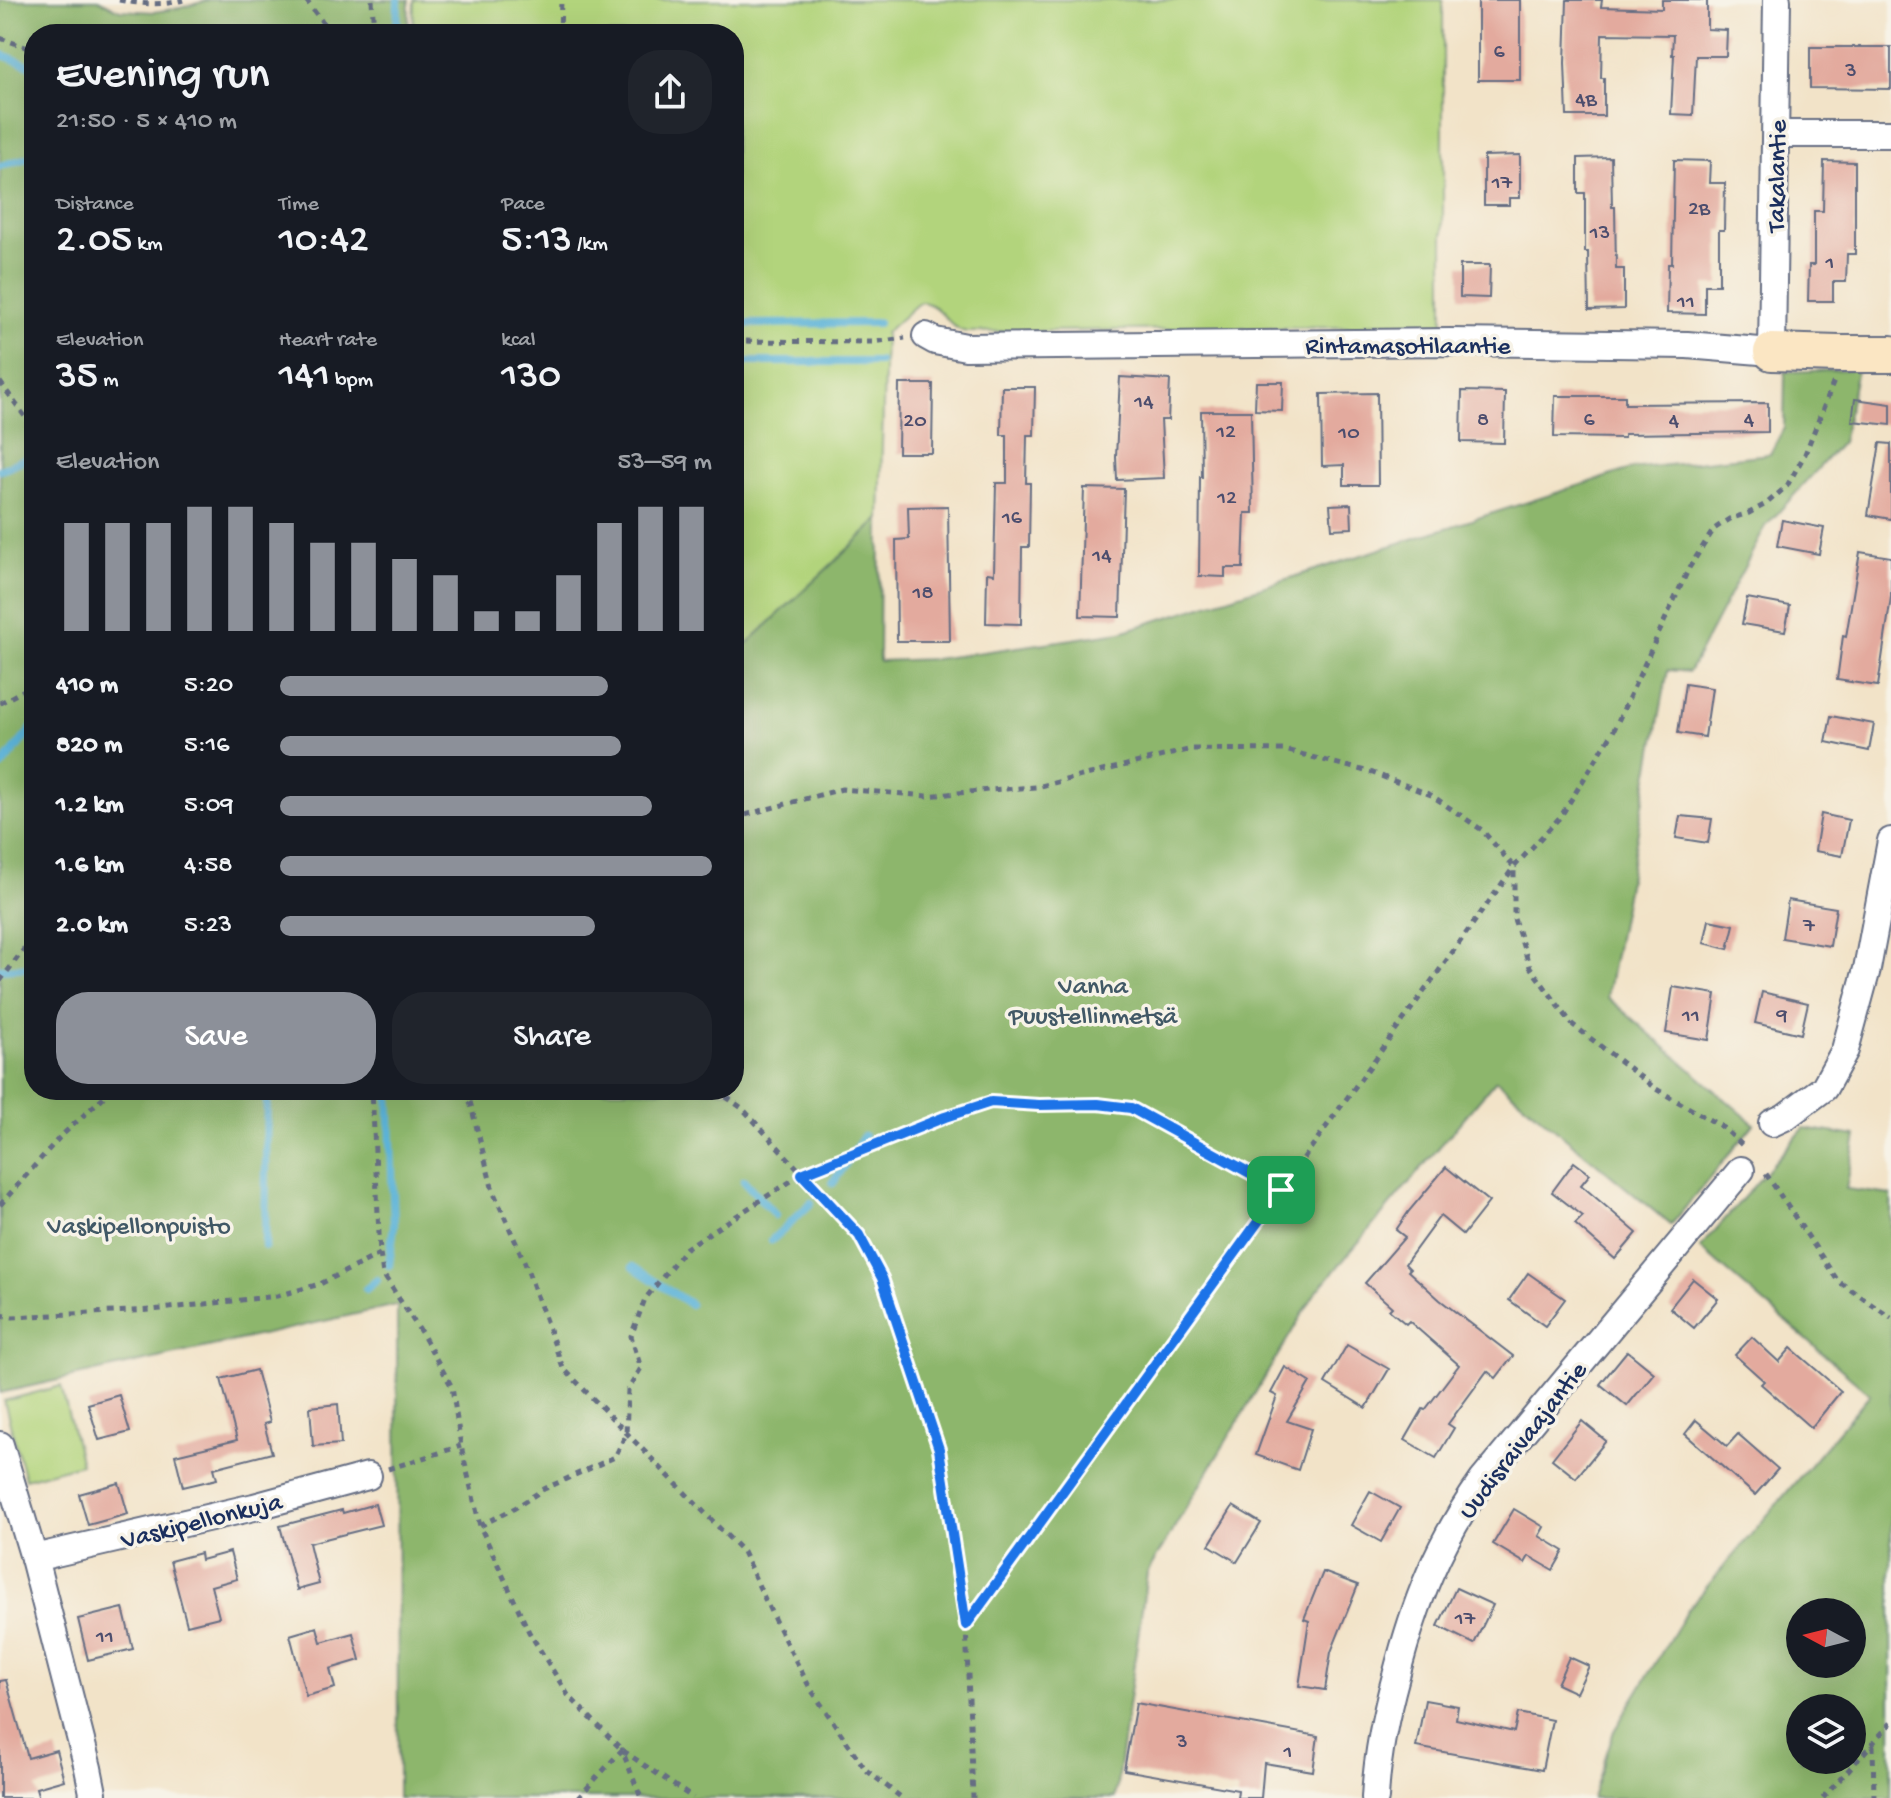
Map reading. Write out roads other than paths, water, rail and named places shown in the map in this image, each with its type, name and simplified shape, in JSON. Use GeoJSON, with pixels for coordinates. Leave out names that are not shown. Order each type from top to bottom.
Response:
{"type":"FeatureCollection","features":[{"type":"Feature","properties":{"kind":"street","name":"Takalantie"},"geometry":{"type":"LineString","coordinates":[[1772,352],[1777,0]]}},
{"type":"Feature","properties":{"kind":"street"},"geometry":{"type":"LineString","coordinates":[[1776,134],[1891,134]]}},
{"type":"Feature","properties":{"kind":"street","name":"Rintamasotilaantie"},"geometry":{"type":"LineString","coordinates":[[926,336],[935,341],[966,347],[1450,342],[1687,345],[1772,352],[1891,354]]}},
{"type":"Feature","properties":{"kind":"street"},"geometry":{"type":"LineString","coordinates":[[1772,1123],[1824,1088],[1845,1050],[1867,969],[1891,841]]}},
{"type":"Feature","properties":{"kind":"street","name":"Uudisraivaajantie"},"geometry":{"type":"LineString","coordinates":[[1375,1798],[1386,1715],[1407,1632],[1439,1551],[1455,1522],[1483,1480],[1748,1161]]}},
{"type":"Feature","properties":{"kind":"street"},"geometry":{"type":"LineString","coordinates":[[0,1445],[34,1558],[88,1768],[92,1798]]}},
{"type":"Feature","properties":{"kind":"street","name":"Vaskipellonkuja"},"geometry":{"type":"LineString","coordinates":[[34,1558],[254,1507],[368,1476]]}},
{"type":"Feature","properties":{"kind":"waterway"},"geometry":{"type":"LineString","coordinates":[[397,24],[398,0]]}},
{"type":"Feature","properties":{"kind":"waterway"},"geometry":{"type":"LineString","coordinates":[[0,54],[24,63]]}},
{"type":"Feature","properties":{"kind":"waterway"},"geometry":{"type":"LineString","coordinates":[[0,166],[24,159]]}},
{"type":"Feature","properties":{"kind":"waterway"},"geometry":{"type":"LineString","coordinates":[[744,324],[878,323]]}},
{"type":"Feature","properties":{"kind":"waterway"},"geometry":{"type":"LineString","coordinates":[[744,362],[879,362]]}},
{"type":"Feature","properties":{"kind":"waterway"},"geometry":{"type":"LineString","coordinates":[[0,470],[24,459]]}},
{"type":"Feature","properties":{"kind":"waterway"},"geometry":{"type":"LineString","coordinates":[[0,768],[24,738]]}},
{"type":"Feature","properties":{"kind":"waterway"},"geometry":{"type":"LineString","coordinates":[[0,969],[24,968]]}},
{"type":"Feature","properties":{"kind":"waterway"},"geometry":{"type":"LineString","coordinates":[[265,1246],[267,1100]]}},
{"type":"Feature","properties":{"kind":"waterway"},"geometry":{"type":"LineString","coordinates":[[389,1100],[394,1225],[389,1265]]}},
{"type":"Feature","properties":{"kind":"waterway"},"geometry":{"type":"LineString","coordinates":[[833,1183],[864,1136]]}},
{"type":"Feature","properties":{"kind":"waterway"},"geometry":{"type":"LineString","coordinates":[[744,1181],[775,1215]]}},
{"type":"Feature","properties":{"kind":"waterway"},"geometry":{"type":"LineString","coordinates":[[772,1240],[811,1203]]}},
{"type":"Feature","properties":{"kind":"waterway"},"geometry":{"type":"LineString","coordinates":[[633,1267],[690,1304]]}},
{"type":"Feature","properties":{"kind":"waterway"},"geometry":{"type":"LineString","coordinates":[[366,1289],[377,1280]]}},
{"type":"Feature","properties":{"kind":"park label","name":"Vanha Puustellinmetsä"},"geometry":{"type":"Point","coordinates":[1093,999]}},
{"type":"Feature","properties":{"kind":"park label","name":"Vaskipellonpuisto"},"geometry":{"type":"Point","coordinates":[139,1224]}}]}
